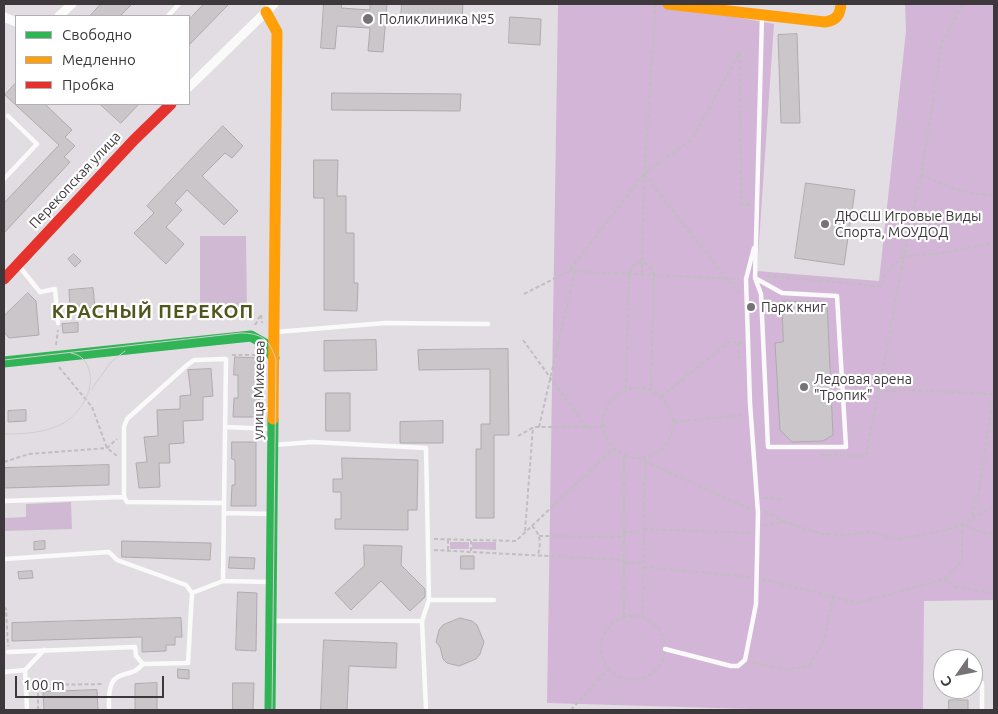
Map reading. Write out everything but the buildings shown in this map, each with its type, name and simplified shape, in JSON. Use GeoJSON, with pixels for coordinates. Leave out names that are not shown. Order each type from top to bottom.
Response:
{"type":"FeatureCollection","features":[{"type":"Feature","properties":{"kind":"street"},"geometry":{"type":"LineString","coordinates":[[60,15],[72,4]]}},
{"type":"Feature","properties":{"kind":"street"},"geometry":{"type":"LineString","coordinates":[[668,4],[825,22],[836,20],[840,13],[841,4]]}},
{"type":"Feature","properties":{"kind":"street"},"geometry":{"type":"LineString","coordinates":[[190,86],[270,8]]}},
{"type":"Feature","properties":{"kind":"street","name":"улица Михеева"},"geometry":{"type":"LineString","coordinates":[[270,8],[277,32],[275,332],[269,357],[274,429],[270,710]]}},
{"type":"Feature","properties":{"kind":"street","name":"Перекопская улица"},"geometry":{"type":"LineString","coordinates":[[5,276],[134,140],[170,105]]}},
{"type":"Feature","properties":{"kind":"street"},"geometry":{"type":"LineString","coordinates":[[4,362],[251,336],[263,342],[272,352],[269,357]]}},
{"type":"Feature","properties":{"kind":"lane"},"geometry":{"type":"LineString","coordinates":[[169,15],[179,4]]}},
{"type":"Feature","properties":{"kind":"lane"},"geometry":{"type":"LineString","coordinates":[[755,277],[782,292],[837,296],[846,447],[768,447],[761,294],[755,277],[762,14]]}},
{"type":"Feature","properties":{"kind":"lane"},"geometry":{"type":"LineString","coordinates":[[4,179],[37,144],[8,116]]}},
{"type":"Feature","properties":{"kind":"lane"},"geometry":{"type":"LineString","coordinates":[[665,649],[731,666],[738,666],[745,660],[756,604],[757,577],[758,506],[751,414],[746,279],[756,240]]}},
{"type":"Feature","properties":{"kind":"lane"},"geometry":{"type":"LineString","coordinates":[[18,264],[40,292],[55,289],[58,323]]}},
{"type":"Feature","properties":{"kind":"lane"},"geometry":{"type":"LineString","coordinates":[[275,332],[385,323],[488,324]]}},
{"type":"Feature","properties":{"kind":"lane"},"geometry":{"type":"LineString","coordinates":[[223,581],[226,359],[194,360],[127,418],[124,432],[124,497],[127,502],[224,503]]}},
{"type":"Feature","properties":{"kind":"lane"},"geometry":{"type":"LineString","coordinates":[[225,428],[274,429]]}},
{"type":"Feature","properties":{"kind":"lane"},"geometry":{"type":"LineString","coordinates":[[273,445],[312,442],[426,448],[429,600],[422,620],[426,710]]}},
{"type":"Feature","properties":{"kind":"lane"},"geometry":{"type":"LineString","coordinates":[[4,501],[124,497]]}},
{"type":"Feature","properties":{"kind":"lane"},"geometry":{"type":"LineString","coordinates":[[224,513],[272,514]]}},
{"type":"Feature","properties":{"kind":"lane"},"geometry":{"type":"LineString","coordinates":[[4,559],[109,552],[117,560],[186,585],[192,593],[188,663],[143,664],[136,672],[119,676],[111,684],[109,710]]}},
{"type":"Feature","properties":{"kind":"lane"},"geometry":{"type":"LineString","coordinates":[[192,593],[223,581],[272,582]]}},
{"type":"Feature","properties":{"kind":"lane"},"geometry":{"type":"LineString","coordinates":[[429,600],[494,600]]}},
{"type":"Feature","properties":{"kind":"lane"},"geometry":{"type":"LineString","coordinates":[[271,621],[422,620]]}},
{"type":"Feature","properties":{"kind":"lane"},"geometry":{"type":"LineString","coordinates":[[8,652],[135,647],[136,656],[143,664]]}},
{"type":"Feature","properties":{"kind":"lane"},"geometry":{"type":"LineString","coordinates":[[4,672],[26,670],[44,650]]}},
{"type":"Feature","properties":{"kind":"lane"},"geometry":{"type":"LineString","coordinates":[[26,670],[27,710]]}},
{"type":"Feature","properties":{"kind":"path"},"geometry":{"type":"LineString","coordinates":[[642,274],[644,174],[656,4]]}},
{"type":"Feature","properties":{"kind":"path"},"geometry":{"type":"LineString","coordinates":[[819,455],[866,456],[910,220],[921,174],[942,42],[963,4]]}},
{"type":"Feature","properties":{"kind":"path"},"geometry":{"type":"LineString","coordinates":[[524,294],[569,271],[644,174],[693,138],[740,51],[741,204],[757,205]]}},
{"type":"Feature","properties":{"kind":"path"},"geometry":{"type":"LineString","coordinates":[[644,174],[726,278],[747,301]]}},
{"type":"Feature","properties":{"kind":"path"},"geometry":{"type":"LineString","coordinates":[[921,174],[938,182],[981,196],[994,194]]}},
{"type":"Feature","properties":{"kind":"path"},"geometry":{"type":"LineString","coordinates":[[755,277],[882,286],[885,273],[904,256],[937,254],[994,243]]}},
{"type":"Feature","properties":{"kind":"path"},"geometry":{"type":"LineString","coordinates":[[626,389],[629,274],[633,265],[642,262],[649,265],[654,274],[651,390]]}},
{"type":"Feature","properties":{"kind":"path"},"geometry":{"type":"LineString","coordinates":[[569,271],[746,279]]}},
{"type":"Feature","properties":{"kind":"path"},"geometry":{"type":"LineString","coordinates":[[539,427],[575,271]]}},
{"type":"Feature","properties":{"kind":"path"},"geometry":{"type":"LineString","coordinates":[[523,340],[586,427]]}},
{"type":"Feature","properties":{"kind":"path"},"geometry":{"type":"LineString","coordinates":[[661,397],[729,342],[748,344]]}},
{"type":"Feature","properties":{"kind":"path"},"geometry":{"type":"LineString","coordinates":[[738,343],[739,364]]}},
{"type":"Feature","properties":{"kind":"path"},"geometry":{"type":"LineString","coordinates":[[232,355],[269,357]]}},
{"type":"Feature","properties":{"kind":"path"},"geometry":{"type":"LineString","coordinates":[[66,375],[92,407],[107,448],[124,462]]}},
{"type":"Feature","properties":{"kind":"path"},"geometry":{"type":"LineString","coordinates":[[645,460],[658,452],[672,434],[672,412],[666,402],[651,390],[637,387],[626,389],[616,395],[608,404],[603,415],[602,427],[606,439],[613,449],[624,456],[645,460],[758,513]]}},
{"type":"Feature","properties":{"kind":"path"},"geometry":{"type":"LineString","coordinates":[[878,392],[902,390],[994,394],[978,495],[972,518]]}},
{"type":"Feature","properties":{"kind":"path"},"geometry":{"type":"LineString","coordinates":[[673,422],[751,414]]}},
{"type":"Feature","properties":{"kind":"path"},"geometry":{"type":"LineString","coordinates":[[518,436],[533,427],[602,427]]}},
{"type":"Feature","properties":{"kind":"path"},"geometry":{"type":"LineString","coordinates":[[525,531],[533,427]]}},
{"type":"Feature","properties":{"kind":"path"},"geometry":{"type":"LineString","coordinates":[[4,462],[29,454],[107,448],[124,432]]}},
{"type":"Feature","properties":{"kind":"path"},"geometry":{"type":"LineString","coordinates":[[428,539],[516,541],[613,449]]}},
{"type":"Feature","properties":{"kind":"path"},"geometry":{"type":"LineString","coordinates":[[624,456],[624,616]]}},
{"type":"Feature","properties":{"kind":"path"},"geometry":{"type":"LineString","coordinates":[[643,616],[645,460]]}},
{"type":"Feature","properties":{"kind":"path"},"geometry":{"type":"LineString","coordinates":[[757,498],[781,498]]}},
{"type":"Feature","properties":{"kind":"path"},"geometry":{"type":"LineString","coordinates":[[758,506],[798,528],[822,534],[848,535],[870,532],[899,539],[946,530],[962,524],[994,506]]}},
{"type":"Feature","properties":{"kind":"path"},"geometry":{"type":"LineString","coordinates":[[758,526],[785,522]]}},
{"type":"Feature","properties":{"kind":"path"},"geometry":{"type":"LineString","coordinates":[[962,524],[984,533],[994,534]]}},
{"type":"Feature","properties":{"kind":"path"},"geometry":{"type":"LineString","coordinates":[[643,567],[757,577],[858,603],[945,579],[962,561],[962,524]]}},
{"type":"Feature","properties":{"kind":"path"},"geometry":{"type":"LineString","coordinates":[[532,526],[539,536],[540,547],[538,555]]}},
{"type":"Feature","properties":{"kind":"path"},"geometry":{"type":"LineString","coordinates":[[643,529],[758,533]]}},
{"type":"Feature","properties":{"kind":"path"},"geometry":{"type":"LineString","coordinates":[[623,532],[643,533]]}},
{"type":"Feature","properties":{"kind":"path"},"geometry":{"type":"LineString","coordinates":[[539,536],[623,537]]}},
{"type":"Feature","properties":{"kind":"path"},"geometry":{"type":"LineString","coordinates":[[448,540],[448,550]]}},
{"type":"Feature","properties":{"kind":"path"},"geometry":{"type":"LineString","coordinates":[[470,551],[471,540]]}},
{"type":"Feature","properties":{"kind":"path"},"geometry":{"type":"LineString","coordinates":[[428,550],[538,555],[643,563]]}},
{"type":"Feature","properties":{"kind":"path"},"geometry":{"type":"LineString","coordinates":[[945,579],[956,587],[994,593]]}},
{"type":"Feature","properties":{"kind":"path"},"geometry":{"type":"LineString","coordinates":[[745,660],[786,670],[809,666],[825,638],[833,597]]}},
{"type":"Feature","properties":{"kind":"path"},"geometry":{"type":"LineString","coordinates":[[4,607],[6,609],[8,652]]}},
{"type":"Feature","properties":{"kind":"path"},"geometry":{"type":"LineString","coordinates":[[624,616],[643,616],[660,629],[664,639],[663,661],[657,670],[638,680],[627,680],[617,676],[608,669],[600,649],[606,629],[614,621],[624,616]]}},
{"type":"Feature","properties":{"kind":"path"},"geometry":{"type":"LineString","coordinates":[[570,710],[608,669]]}},
{"type":"Feature","properties":{"kind":"path"},"geometry":{"type":"LineString","coordinates":[[38,710],[38,685],[111,684]]}},
{"type":"Feature","properties":{"kind":"shaded area"},"geometry":{"type":"Polygon","coordinates":[[[664,4],[774,24],[757,271],[879,281],[906,31],[905,4],[994,4],[994,600],[924,601],[923,710],[785,710],[547,703],[558,5],[664,4]]]}},
{"type":"Feature","properties":{"kind":"shaded area"},"geometry":{"type":"Polygon","coordinates":[[[200,236],[246,236],[247,307],[200,308],[200,236]]]}},
{"type":"Feature","properties":{"kind":"shaded area"},"geometry":{"type":"Polygon","coordinates":[[[71,502],[72,529],[4,531],[4,518],[26,517],[26,504],[71,502]]]}},
{"type":"Feature","properties":{"kind":"shaded area"},"geometry":{"type":"Polygon","coordinates":[[[450,542],[469,542],[469,549],[450,549],[450,542]]]}},
{"type":"Feature","properties":{"kind":"shaded area"},"geometry":{"type":"Polygon","coordinates":[[[472,542],[496,542],[496,550],[472,549],[472,542]]]}},
{"type":"Feature","properties":{"kind":"tram line"},"geometry":{"type":"LineString","coordinates":[[4,360],[240,333],[254,334],[268,343],[276,360],[272,710]]}},
{"type":"Feature","properties":{"kind":"tram line"},"geometry":{"type":"LineString","coordinates":[[91,390],[111,362],[125,351]]}},
{"type":"Feature","properties":{"kind":"tram line"},"geometry":{"type":"LineString","coordinates":[[4,434],[50,429],[71,418],[82,406],[89,391],[90,375],[84,360],[80,356],[71,353]]}},
{"type":"Feature","properties":{"kind":"traffic: fast"},"geometry":{"type":"LineString","coordinates":[[4,362],[251,336],[265,344],[274,358]]}},
{"type":"Feature","properties":{"kind":"traffic: fast"},"geometry":{"type":"LineString","coordinates":[[270,710],[273,419]]}},
{"type":"Feature","properties":{"kind":"traffic: slow"},"geometry":{"type":"LineString","coordinates":[[668,4],[825,22],[837,16],[841,4]]}},
{"type":"Feature","properties":{"kind":"traffic: slow"},"geometry":{"type":"LineString","coordinates":[[266,12],[277,32],[273,419]]}},
{"type":"Feature","properties":{"kind":"traffic: jam"},"geometry":{"type":"LineString","coordinates":[[4,279],[134,140],[170,105]]}},
{"type":"Feature","properties":{"kind":"place","name":"Поликлиника №5"},"geometry":{"type":"Point","coordinates":[368,19]}},
{"type":"Feature","properties":{"kind":"place","name":"ДЮСШ Игровые Виды Спорта, МОУДОД"},"geometry":{"type":"Point","coordinates":[825,224]}},
{"type":"Feature","properties":{"kind":"place","name":"Парк книг"},"geometry":{"type":"Point","coordinates":[751,307]}},
{"type":"Feature","properties":{"kind":"place","name":"Ледовая арена \"Тропик\""},"geometry":{"type":"Point","coordinates":[804,387]}},
{"type":"Feature","properties":{"kind":"district","name":"КРАСНЫЙ ПЕРЕКОП"},"geometry":{"type":"Point","coordinates":[153,312]}}]}
